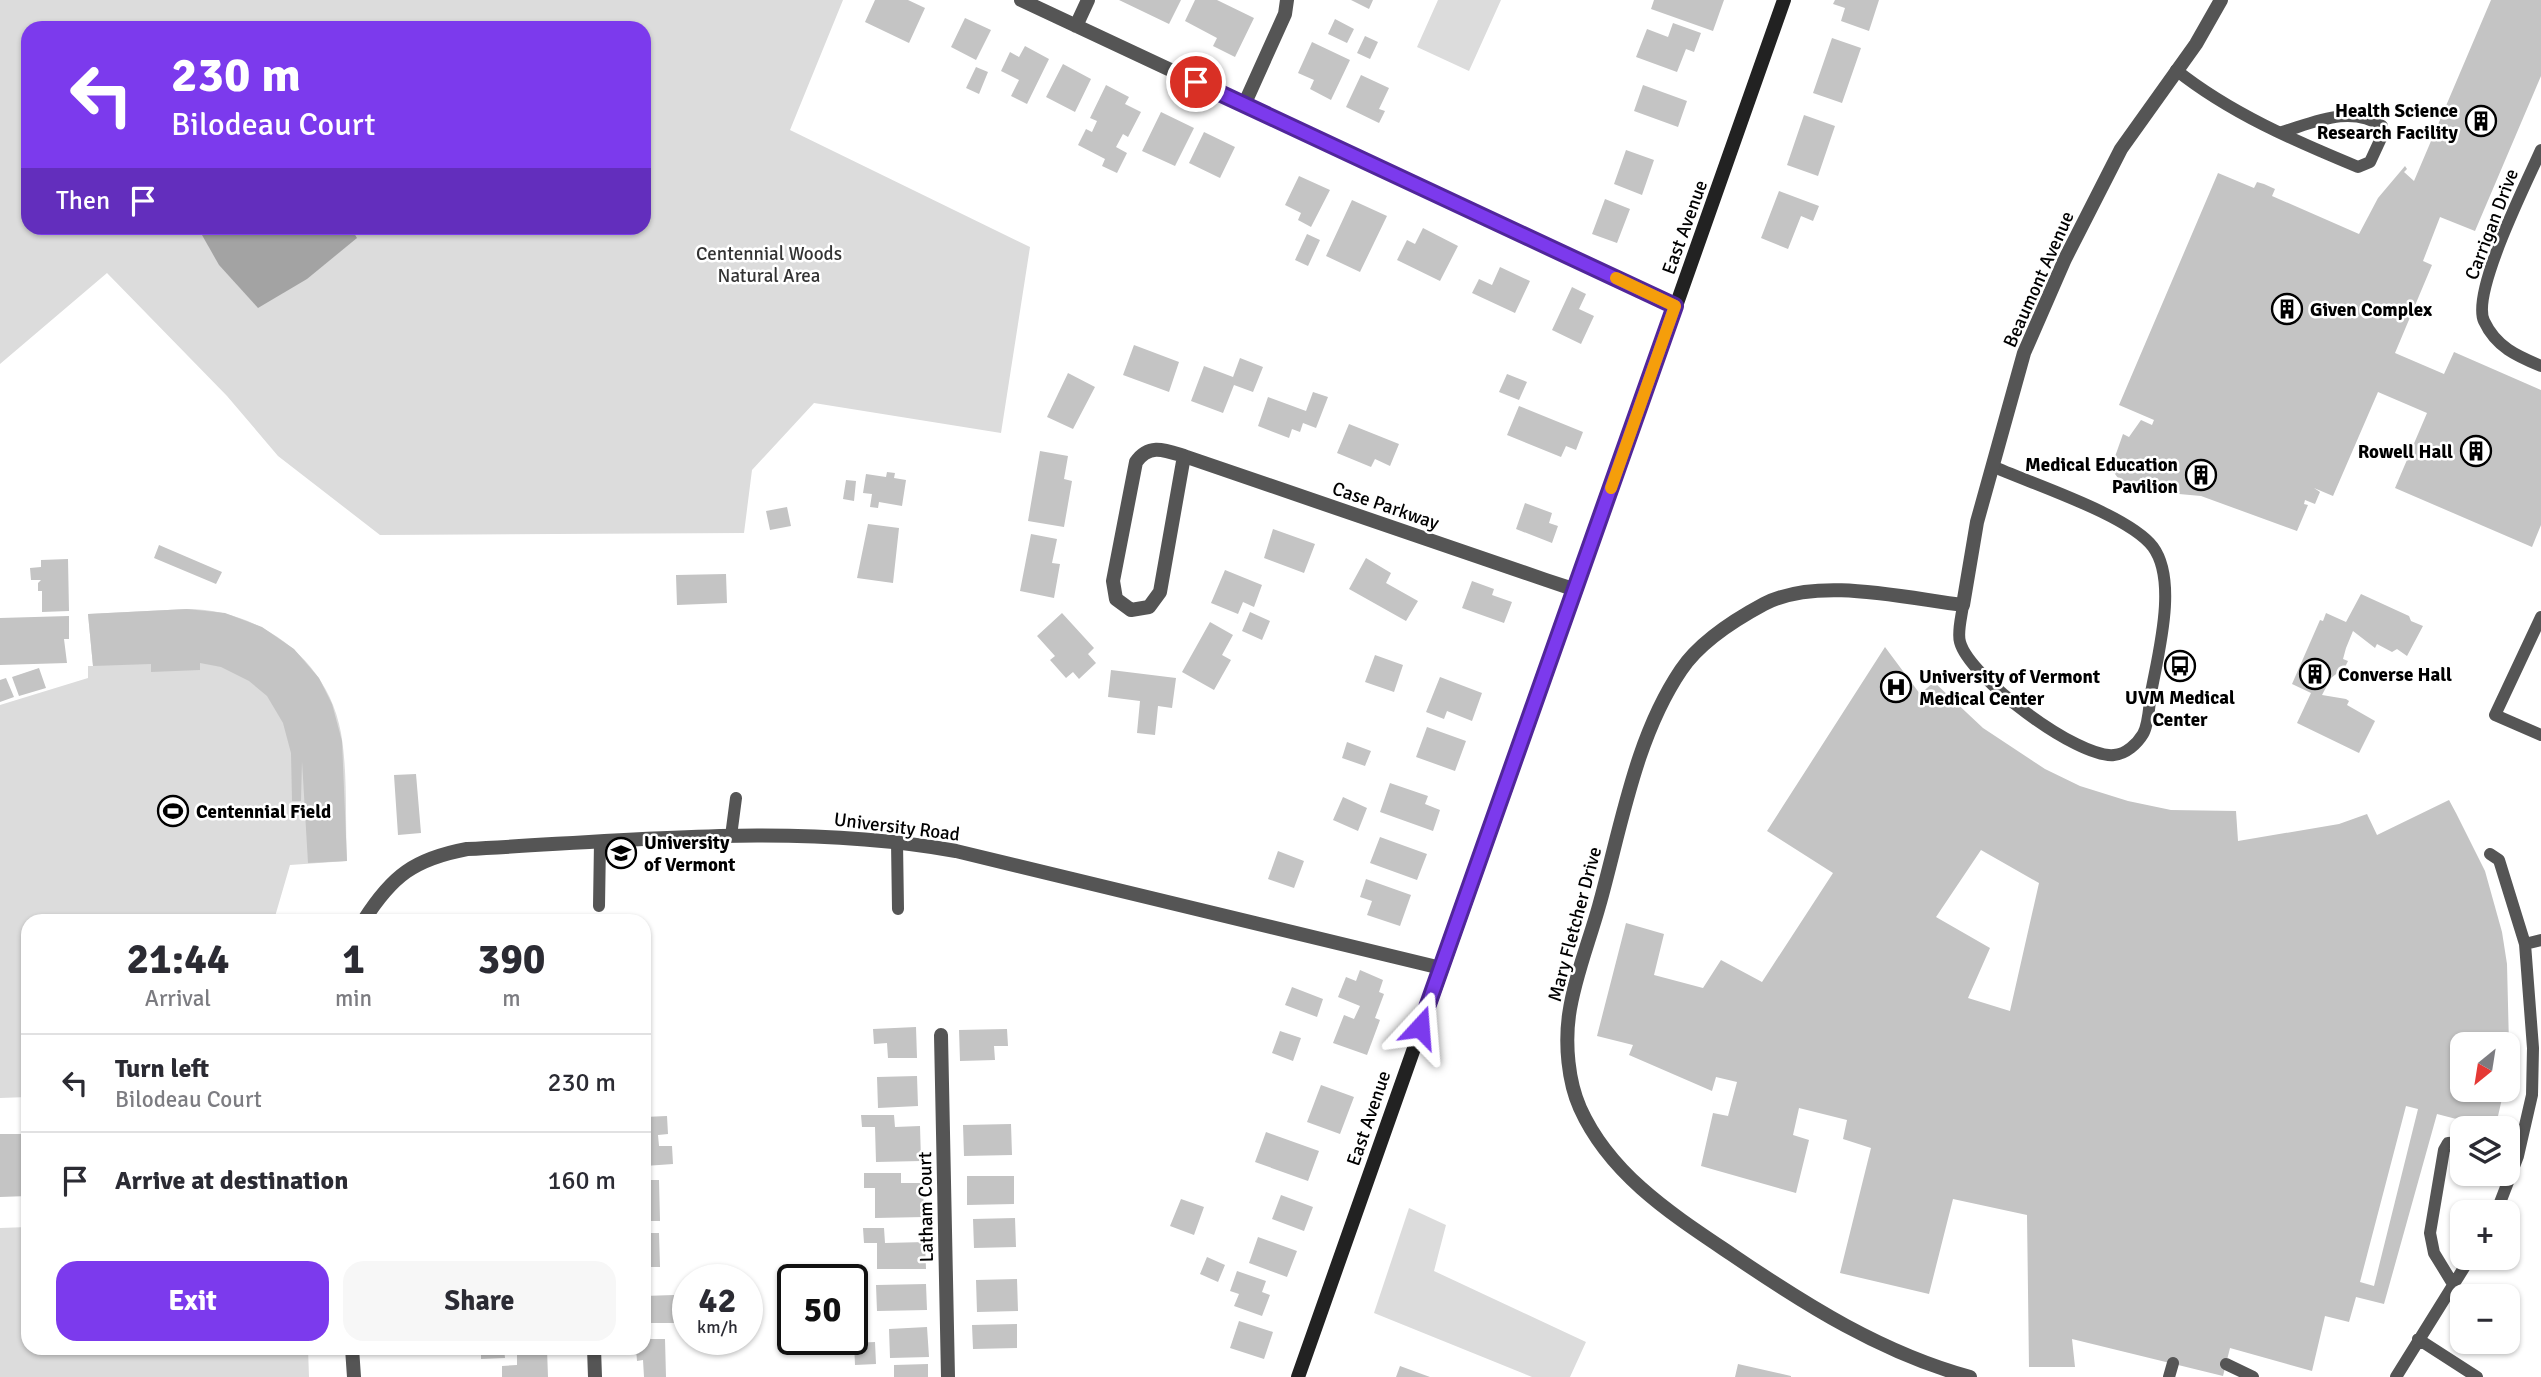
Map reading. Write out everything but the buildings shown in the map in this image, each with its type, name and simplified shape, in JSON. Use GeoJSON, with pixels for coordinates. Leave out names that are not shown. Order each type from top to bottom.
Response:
{"type":"FeatureCollection","features":[{"type":"Feature","properties":{"kind":"main road","name":"East Avenue"},"geometry":{"type":"LineString","coordinates":[[1298,1377],[1784,0]]}},
{"type":"Feature","properties":{"kind":"street"},"geometry":{"type":"LineString","coordinates":[[1021,0],[1675,306]]}},
{"type":"Feature","properties":{"kind":"street"},"geometry":{"type":"LineString","coordinates":[[1076,26],[1088,0]]}},
{"type":"Feature","properties":{"kind":"street"},"geometry":{"type":"LineString","coordinates":[[1244,105],[1285,14],[1287,0]]}},
{"type":"Feature","properties":{"kind":"street","name":"Beaumont Avenue"},"geometry":{"type":"LineString","coordinates":[[1963,605],[1977,522],[2024,353],[2065,259],[2121,149],[2196,44],[2221,0]]}},
{"type":"Feature","properties":{"kind":"street","name":"Case Parkway"},"geometry":{"type":"LineString","coordinates":[[1184,456],[1158,596],[1144,609],[1126,608],[1116,599],[1112,586],[1136,462],[1146,451],[1156,448],[1184,456],[1576,590]]}},
{"type":"Feature","properties":{"kind":"street","name":"Mary Fletcher Drive"},"geometry":{"type":"LineString","coordinates":[[1963,605],[1821,590],[1777,598],[1716,636],[1682,667],[1642,749],[1569,1016],[1569,1068],[1579,1106],[1602,1149],[1643,1191],[1774,1284],[1840,1324],[1894,1350],[1970,1377]]}},
{"type":"Feature","properties":{"kind":"street","name":"University Road"},"geometry":{"type":"LineString","coordinates":[[368,914],[383,890],[402,873],[423,860],[467,849],[731,836],[810,835],[897,842],[956,851],[1441,968]]}},
{"type":"Feature","properties":{"kind":"street","name":"Latham Court"},"geometry":{"type":"LineString","coordinates":[[941,1035],[948,1377]]}},
{"type":"Feature","properties":{"kind":"street"},"geometry":{"type":"LineString","coordinates":[[352,1355],[354,1377]]}},
{"type":"Feature","properties":{"kind":"street"},"geometry":{"type":"LineString","coordinates":[[594,1355],[595,1377]]}},
{"type":"Feature","properties":{"kind":"lane"},"geometry":{"type":"LineString","coordinates":[[2176,70],[2208,95],[2282,132],[2358,167],[2370,162],[2382,136],[2382,126],[2374,121],[2339,114],[2282,132]]}},
{"type":"Feature","properties":{"kind":"lane","name":"Carrigan Drive"},"geometry":{"type":"LineString","coordinates":[[2541,150],[2485,281],[2483,319],[2505,350],[2541,366]]}},
{"type":"Feature","properties":{"kind":"lane"},"geometry":{"type":"LineString","coordinates":[[1963,605],[1959,642],[1978,670],[2011,703],[2088,750],[2113,756],[2133,748],[2145,732],[2164,620],[2164,579],[2154,549],[2129,526],[1993,466]]}},
{"type":"Feature","properties":{"kind":"lane"},"geometry":{"type":"LineString","coordinates":[[2541,617],[2495,715],[2541,736]]}},
{"type":"Feature","properties":{"kind":"lane"},"geometry":{"type":"LineString","coordinates":[[731,836],[736,798]]}},
{"type":"Feature","properties":{"kind":"lane"},"geometry":{"type":"LineString","coordinates":[[599,906],[600,842]]}},
{"type":"Feature","properties":{"kind":"lane"},"geometry":{"type":"LineString","coordinates":[[897,842],[898,909]]}},
{"type":"Feature","properties":{"kind":"lane"},"geometry":{"type":"LineString","coordinates":[[2490,854],[2500,860],[2525,944],[2537,1049],[2532,1094],[2520,1133]]}},
{"type":"Feature","properties":{"kind":"lane"},"geometry":{"type":"LineString","coordinates":[[2525,944],[2541,940]]}},
{"type":"Feature","properties":{"kind":"lane"},"geometry":{"type":"LineString","coordinates":[[2450,1143],[2444,1150],[2430,1233],[2434,1253],[2453,1284],[2462,1270]]}},
{"type":"Feature","properties":{"kind":"lane"},"geometry":{"type":"LineString","coordinates":[[2396,1377],[2450,1289]]}},
{"type":"Feature","properties":{"kind":"lane"},"geometry":{"type":"LineString","coordinates":[[2418,1339],[2477,1377]]}},
{"type":"Feature","properties":{"kind":"lane"},"geometry":{"type":"LineString","coordinates":[[2169,1377],[2173,1363]]}},
{"type":"Feature","properties":{"kind":"lane"},"geometry":{"type":"LineString","coordinates":[[2226,1364],[2253,1377]]}},
{"type":"Feature","properties":{"kind":"green space","name":"Centennial Woods Natural Area"},"geometry":{"type":"Polygon","coordinates":[[[0,0],[843,0],[790,130],[1030,247],[1001,433],[814,403],[752,470],[744,533],[380,535],[278,456],[227,396],[107,273],[0,364],[0,0]]]}},
{"type":"Feature","properties":{"kind":"green space"},"geometry":{"type":"Polygon","coordinates":[[[1438,0],[1501,0],[1469,71],[1417,47],[1438,0]]]}},
{"type":"Feature","properties":{"kind":"green space","name":"Centennial Field"},"geometry":{"type":"Polygon","coordinates":[[[187,609],[214,611],[240,618],[264,629],[286,643],[306,661],[322,682],[334,706],[341,733],[347,861],[290,865],[276,914],[21,914],[21,1097],[0,1098],[0,705],[88,678],[88,666],[93,666],[88,614],[187,609]]]}},
{"type":"Feature","properties":{"kind":"green space"},"geometry":{"type":"Polygon","coordinates":[[[1409,1208],[1446,1225],[1434,1271],[1586,1342],[1570,1377],[1532,1377],[1374,1313],[1409,1208]]]}},
{"type":"Feature","properties":{"kind":"green space"},"geometry":{"type":"Polygon","coordinates":[[[21,1227],[21,1355],[308,1355],[309,1377],[0,1377],[0,1228],[21,1227]]]}},
{"type":"Feature","properties":{"kind":"shaded area"},"geometry":{"type":"Polygon","coordinates":[[[202,235],[355,235],[357,238],[307,279],[258,308],[219,265],[202,235]]]}},
{"type":"Feature","properties":{"kind":"slow traffic"},"geometry":{"type":"LineString","coordinates":[[1611,488],[1675,306],[1616,278]]}},
{"type":"Feature","properties":{"kind":"place","name":"Health Science Research Facility"},"geometry":{"type":"Point","coordinates":[2481,121]}},
{"type":"Feature","properties":{"kind":"place","name":"Given Complex"},"geometry":{"type":"Point","coordinates":[2287,309]}},
{"type":"Feature","properties":{"kind":"place","name":"Rowell Hall"},"geometry":{"type":"Point","coordinates":[2476,451]}},
{"type":"Feature","properties":{"kind":"place","name":"Medical Education Pavilion"},"geometry":{"type":"Point","coordinates":[2201,475]}},
{"type":"Feature","properties":{"kind":"place","name":"UVM Medical Center"},"geometry":{"type":"Point","coordinates":[2180,666]}},
{"type":"Feature","properties":{"kind":"place","name":"Converse Hall"},"geometry":{"type":"Point","coordinates":[2315,674]}},
{"type":"Feature","properties":{"kind":"place","name":"University of Vermont Medical Center"},"geometry":{"type":"Point","coordinates":[1896,687]}},
{"type":"Feature","properties":{"kind":"place","name":"Centennial Field"},"geometry":{"type":"Point","coordinates":[173,811]}},
{"type":"Feature","properties":{"kind":"place","name":"University of Vermont"},"geometry":{"type":"Point","coordinates":[621,853]}},
{"type":"Feature","properties":{"kind":"route"},"geometry":{"type":"LineString","coordinates":[[1196,82],[1675,306],[1420,1027]]}}]}
